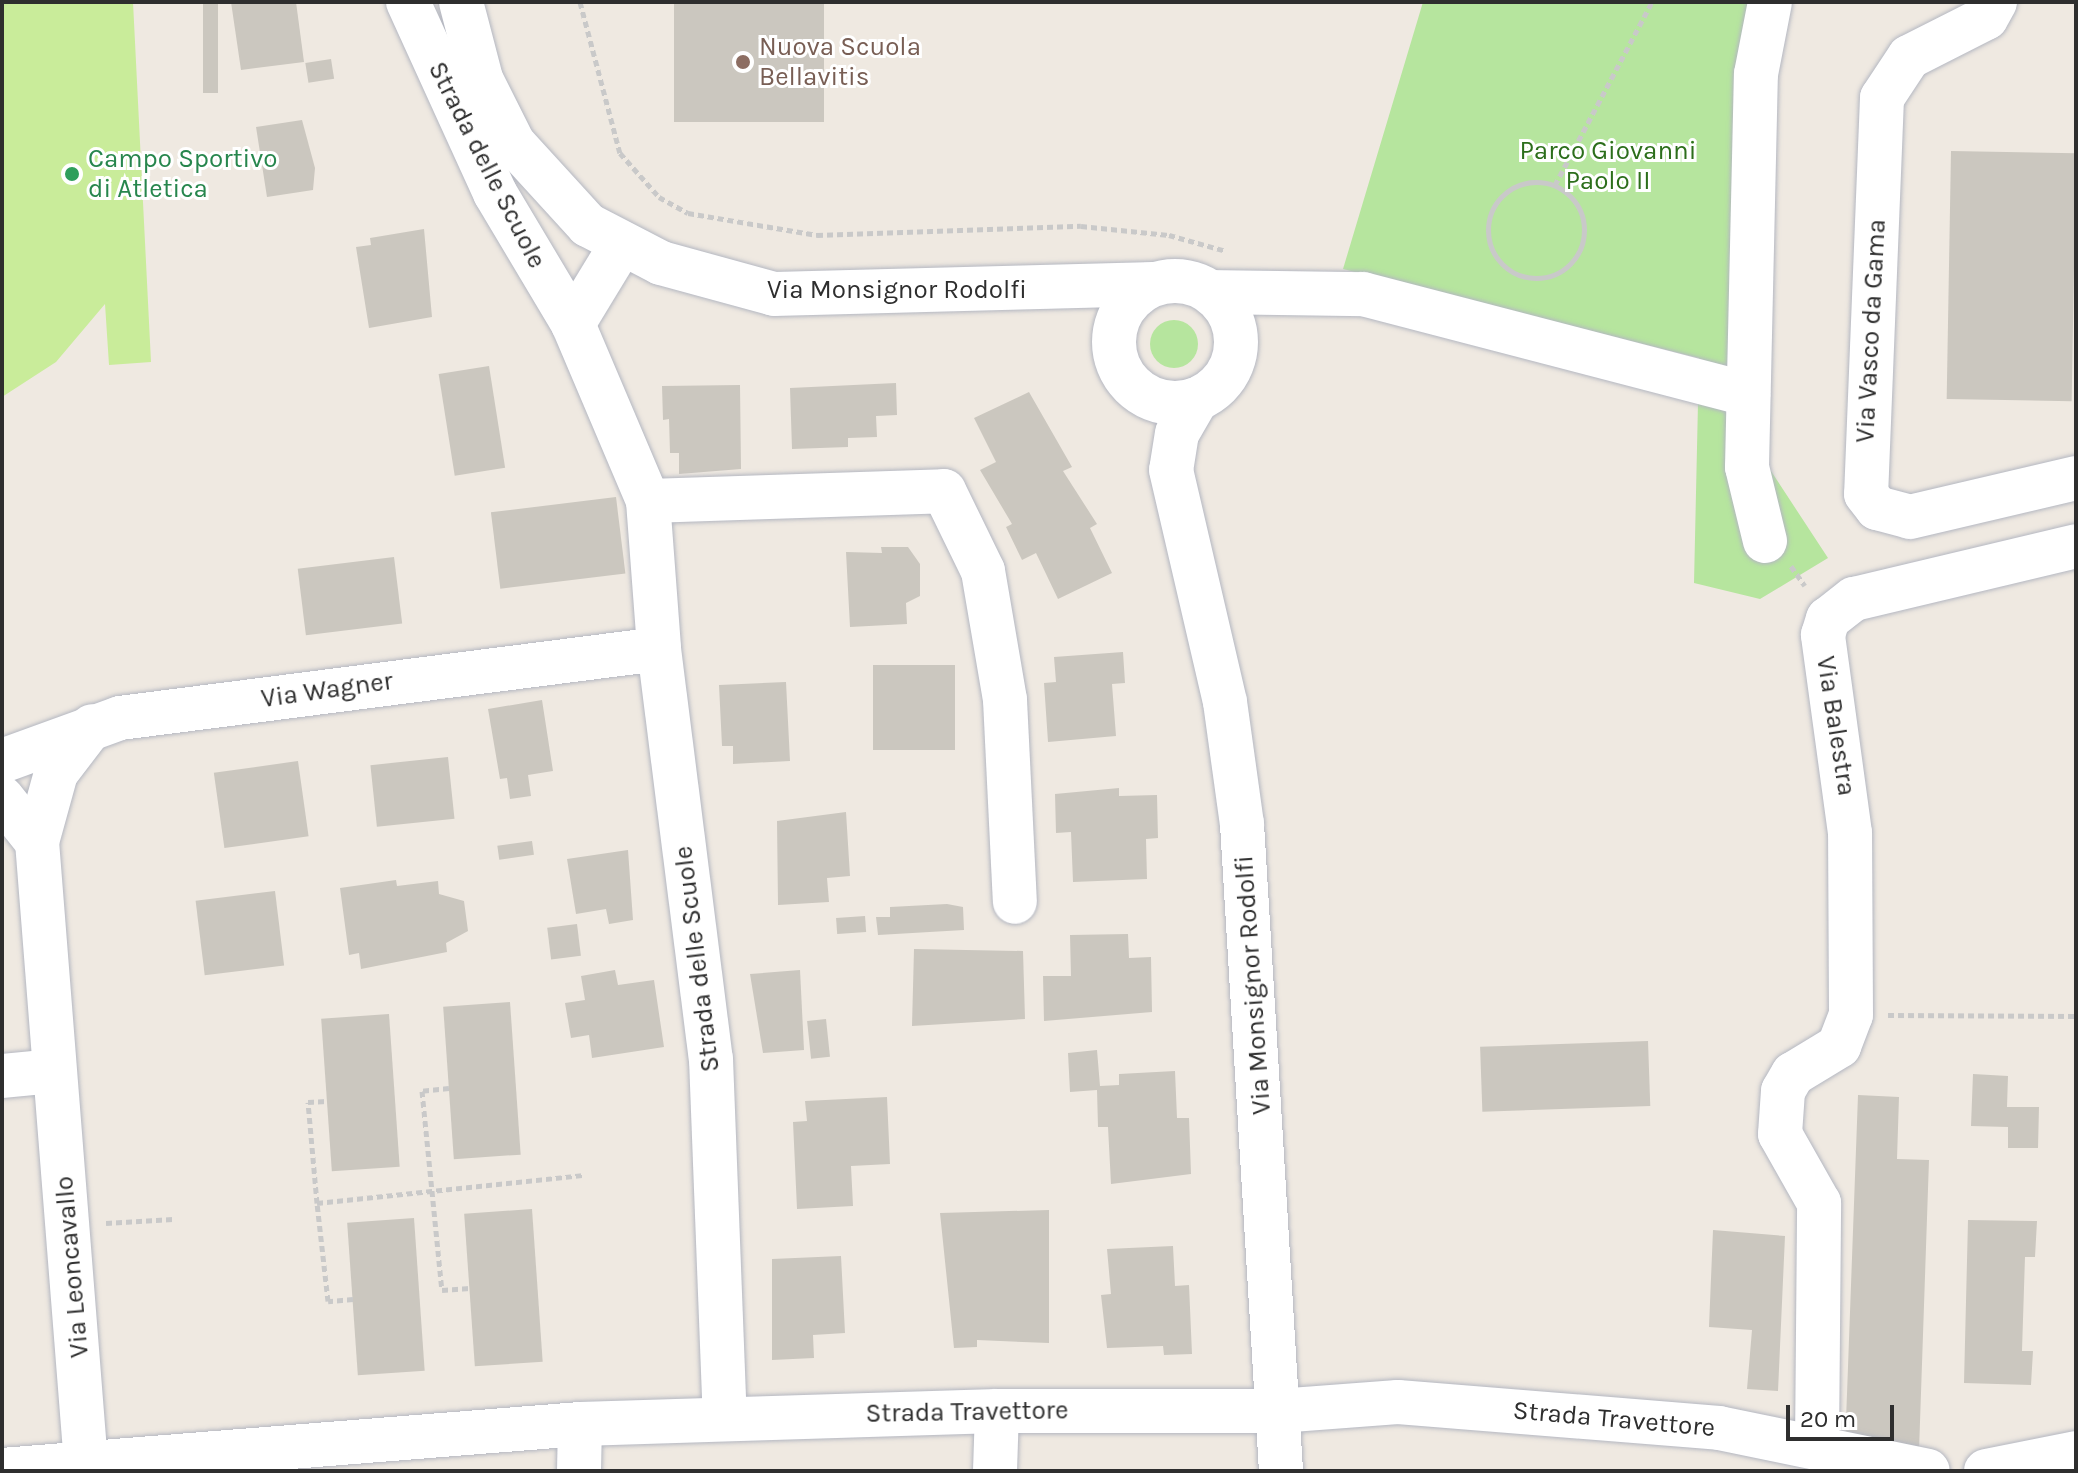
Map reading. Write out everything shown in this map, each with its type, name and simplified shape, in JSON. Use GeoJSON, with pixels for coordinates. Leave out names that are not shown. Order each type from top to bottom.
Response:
{"type":"FeatureCollection","features":[{"type":"Feature","properties":{"kind":"street","name":"Strada delle Scuole"},"geometry":{"type":"LineString","coordinates":[[408,2],[482,166],[573,324],[648,501],[659,649],[711,1059],[725,1418]]}},
{"type":"Feature","properties":{"kind":"street","name":"Via Monsignor Rodolfi"},"geometry":{"type":"LineString","coordinates":[[461,2],[481,79],[513,143],[579,217],[621,245],[705,279],[774,294],[1050,289],[1183,282],[1211,292]]}},
{"type":"Feature","properties":{"kind":"street"},"geometry":{"type":"LineString","coordinates":[[1765,541],[1747,467],[1756,74],[1770,2]]}},
{"type":"Feature","properties":{"kind":"street","name":"Via Vasco da Gama"},"geometry":{"type":"LineString","coordinates":[[1995,2],[1986,18],[1909,57],[1882,98],[1866,494],[1877,508],[1910,517],[2076,478]]}},
{"type":"Feature","properties":{"kind":"street"},"geometry":{"type":"LineString","coordinates":[[573,324],[621,245]]}},
{"type":"Feature","properties":{"kind":"street"},"geometry":{"type":"LineString","coordinates":[[1115,355],[1121,312],[1153,284]]}},
{"type":"Feature","properties":{"kind":"street","name":"Via Monsignor Rodolfi"},"geometry":{"type":"LineString","coordinates":[[1050,289],[1099,327],[1141,393],[1176,505],[1225,702],[1242,824],[1281,1471]]}},
{"type":"Feature","properties":{"kind":"street"},"geometry":{"type":"LineString","coordinates":[[1211,292],[1363,294],[1748,394]]}},
{"type":"Feature","properties":{"kind":"street"},"geometry":{"type":"LineString","coordinates":[[1211,292],[1233,322],[1233,360]]}},
{"type":"Feature","properties":{"kind":"street"},"geometry":{"type":"LineString","coordinates":[[1233,360],[1320,294]]}},
{"type":"Feature","properties":{"kind":"street","name":"Via Monsignor Rodolfi"},"geometry":{"type":"LineString","coordinates":[[1176,505],[1171,470],[1177,433],[1197,399],[1212,390],[1233,360]]}},
{"type":"Feature","properties":{"kind":"street"},"geometry":{"type":"LineString","coordinates":[[1141,393],[1159,401],[1197,399]]}},
{"type":"Feature","properties":{"kind":"street"},"geometry":{"type":"LineString","coordinates":[[648,501],[944,491],[983,571],[1005,700],[1015,902]]}},
{"type":"Feature","properties":{"kind":"street","name":"Via Balestra"},"geometry":{"type":"LineString","coordinates":[[1845,1030],[1850,833],[1843,747],[1824,655],[1828,619],[1854,599],[2076,546]]}},
{"type":"Feature","properties":{"kind":"street","name":"Via Wagner"},"geometry":{"type":"LineString","coordinates":[[2,761],[92,726],[465,671],[659,649]]}},
{"type":"Feature","properties":{"kind":"street","name":"Via Leoncavallo"},"geometry":{"type":"LineString","coordinates":[[86,1464],[70,1225],[54,1071],[37,842],[56,773],[92,726]]}},
{"type":"Feature","properties":{"kind":"street"},"geometry":{"type":"LineString","coordinates":[[2,798],[37,842]]}},
{"type":"Feature","properties":{"kind":"street"},"geometry":{"type":"LineString","coordinates":[[1817,1446],[1819,1203],[1780,1134],[1783,1091],[1793,1074],[1845,1030]]}},
{"type":"Feature","properties":{"kind":"street"},"geometry":{"type":"LineString","coordinates":[[2,1076],[54,1071]]}},
{"type":"Feature","properties":{"kind":"street","name":"Strada Travettore"},"geometry":{"type":"LineString","coordinates":[[2,1470],[86,1464],[191,1464],[580,1424],[997,1411],[1278,1411],[1398,1402],[1611,1415],[1817,1446],[1902,1468]]}},
{"type":"Feature","properties":{"kind":"street"},"geometry":{"type":"LineString","coordinates":[[995,1471],[997,1411]]}},
{"type":"Feature","properties":{"kind":"street"},"geometry":{"type":"LineString","coordinates":[[579,1471],[580,1424]]}},
{"type":"Feature","properties":{"kind":"street"},"geometry":{"type":"LineString","coordinates":[[1986,1471],[2076,1453]]}},
{"type":"Feature","properties":{"kind":"path"},"geometry":{"type":"LineString","coordinates":[[580,2],[620,153],[659,197],[688,213],[817,235],[1081,226],[1138,231],[1239,258]]}},
{"type":"Feature","properties":{"kind":"path"},"geometry":{"type":"LineString","coordinates":[[1555,185],[1652,2]]}},
{"type":"Feature","properties":{"kind":"path"},"geometry":{"type":"LineString","coordinates":[[1524,182],[1555,185],[1579,206],[1585,238],[1568,267],[1554,275],[1522,276],[1508,269],[1490,244],[1491,213],[1498,199],[1524,182]]}},
{"type":"Feature","properties":{"kind":"path"},"geometry":{"type":"LineString","coordinates":[[1765,541],[1803,577],[1807,591]]}},
{"type":"Feature","properties":{"kind":"path"},"geometry":{"type":"LineString","coordinates":[[1845,1030],[2076,1016]]}},
{"type":"Feature","properties":{"kind":"path"},"geometry":{"type":"LineString","coordinates":[[449,1088],[422,1091],[442,1290],[470,1288]]}},
{"type":"Feature","properties":{"kind":"path"},"geometry":{"type":"LineString","coordinates":[[327,1101],[308,1102],[328,1301],[353,1299]]}},
{"type":"Feature","properties":{"kind":"path"},"geometry":{"type":"LineString","coordinates":[[317,1203],[585,1175]]}},
{"type":"Feature","properties":{"kind":"path"},"geometry":{"type":"LineString","coordinates":[[70,1225],[173,1219]]}},
{"type":"Feature","properties":{"kind":"green space","name":"Campo Sportivo di Atletica"},"geometry":{"type":"Polygon","coordinates":[[[2,2],[133,2],[151,362],[109,365],[105,304],[56,362],[2,397],[2,2]]]}},
{"type":"Feature","properties":{"kind":"green space","name":"Parco Giovanni Paolo II"},"geometry":{"type":"Polygon","coordinates":[[[1423,2],[1791,2],[1772,59],[1769,468],[1828,558],[1760,599],[1694,583],[1699,358],[1343,269],[1423,2]]]}},
{"type":"Feature","properties":{"kind":"green space"},"geometry":{"type":"Polygon","coordinates":[[[1174,320],[1191,327],[1198,344],[1191,361],[1174,368],[1157,361],[1150,344],[1157,327],[1174,320]]]}},
{"type":"Feature","properties":{"kind":"building"},"geometry":{"type":"Polygon","coordinates":[[[203,2],[218,2],[218,93],[203,93],[203,2]]]}},
{"type":"Feature","properties":{"kind":"building"},"geometry":{"type":"Polygon","coordinates":[[[231,2],[296,2],[304,62],[241,70],[231,2]]]}},
{"type":"Feature","properties":{"kind":"building","name":"Nuova Scuola Bellavitis"},"geometry":{"type":"Polygon","coordinates":[[[674,2],[824,2],[824,122],[674,122],[674,2]]]}},
{"type":"Feature","properties":{"kind":"building"},"geometry":{"type":"Polygon","coordinates":[[[331,59],[334,79],[308,83],[305,63],[331,59]]]}},
{"type":"Feature","properties":{"kind":"building"},"geometry":{"type":"Polygon","coordinates":[[[302,120],[315,168],[313,190],[267,197],[256,127],[302,120]]]}},
{"type":"Feature","properties":{"kind":"building"},"geometry":{"type":"Polygon","coordinates":[[[1951,151],[2076,153],[2072,401],[1947,399],[1951,151]]]}},
{"type":"Feature","properties":{"kind":"building"},"geometry":{"type":"Polygon","coordinates":[[[424,229],[432,317],[369,328],[356,247],[371,245],[370,238],[424,229]]]}},
{"type":"Feature","properties":{"kind":"building"},"geometry":{"type":"Polygon","coordinates":[[[489,366],[505,468],[455,476],[439,374],[489,366]]]}},
{"type":"Feature","properties":{"kind":"building"},"geometry":{"type":"Polygon","coordinates":[[[896,383],[897,415],[876,416],[877,437],[848,438],[848,447],[792,449],[790,388],[896,383]]]}},
{"type":"Feature","properties":{"kind":"building"},"geometry":{"type":"Polygon","coordinates":[[[740,385],[741,469],[679,474],[679,453],[670,453],[669,419],[663,420],[662,386],[740,385]]]}},
{"type":"Feature","properties":{"kind":"building"},"geometry":{"type":"Polygon","coordinates":[[[1029,392],[1072,467],[1063,471],[1097,524],[1090,528],[1112,573],[1058,599],[1036,553],[1022,560],[1006,527],[1012,524],[980,470],[996,462],[974,418],[1029,392]]]}},
{"type":"Feature","properties":{"kind":"building"},"geometry":{"type":"Polygon","coordinates":[[[616,497],[625,573],[500,589],[491,512],[616,497]]]}},
{"type":"Feature","properties":{"kind":"building"},"geometry":{"type":"Polygon","coordinates":[[[881,547],[908,547],[920,564],[920,596],[906,603],[907,624],[850,627],[846,552],[882,553],[881,547]]]}},
{"type":"Feature","properties":{"kind":"building"},"geometry":{"type":"Polygon","coordinates":[[[394,557],[402,624],[306,635],[298,569],[394,557]]]}},
{"type":"Feature","properties":{"kind":"building"},"geometry":{"type":"Polygon","coordinates":[[[1123,652],[1125,683],[1112,684],[1116,736],[1048,742],[1044,683],[1056,682],[1054,657],[1123,652]]]}},
{"type":"Feature","properties":{"kind":"building"},"geometry":{"type":"Polygon","coordinates":[[[873,665],[955,665],[955,750],[873,750],[873,665]]]}},
{"type":"Feature","properties":{"kind":"building"},"geometry":{"type":"Polygon","coordinates":[[[786,682],[790,761],[733,764],[733,746],[722,746],[719,685],[786,682]]]}},
{"type":"Feature","properties":{"kind":"building"},"geometry":{"type":"Polygon","coordinates":[[[542,700],[553,771],[528,775],[531,796],[510,799],[507,778],[500,779],[488,709],[542,700]]]}},
{"type":"Feature","properties":{"kind":"building"},"geometry":{"type":"Polygon","coordinates":[[[448,757],[454,819],[377,827],[370,765],[448,757]]]}},
{"type":"Feature","properties":{"kind":"building"},"geometry":{"type":"Polygon","coordinates":[[[298,761],[309,836],[224,848],[214,773],[298,761]]]}},
{"type":"Feature","properties":{"kind":"building"},"geometry":{"type":"Polygon","coordinates":[[[1119,788],[1119,796],[1157,795],[1158,838],[1146,839],[1147,879],[1073,882],[1071,832],[1056,833],[1055,794],[1119,788]]]}},
{"type":"Feature","properties":{"kind":"building"},"geometry":{"type":"Polygon","coordinates":[[[846,812],[850,876],[827,878],[829,902],[778,905],[777,821],[846,812]]]}},
{"type":"Feature","properties":{"kind":"building"},"geometry":{"type":"Polygon","coordinates":[[[532,841],[534,855],[499,860],[497,846],[532,841]]]}},
{"type":"Feature","properties":{"kind":"building"},"geometry":{"type":"Polygon","coordinates":[[[628,850],[633,920],[609,924],[606,909],[576,914],[567,859],[628,850]]]}},
{"type":"Feature","properties":{"kind":"building"},"geometry":{"type":"Polygon","coordinates":[[[396,880],[397,886],[438,881],[439,894],[464,901],[468,931],[446,943],[447,952],[361,969],[359,953],[349,955],[340,888],[396,880]]]}},
{"type":"Feature","properties":{"kind":"building"},"geometry":{"type":"Polygon","coordinates":[[[275,891],[284,965],[205,975],[196,901],[275,891]]]}},
{"type":"Feature","properties":{"kind":"building"},"geometry":{"type":"Polygon","coordinates":[[[947,904],[963,907],[964,930],[878,935],[876,917],[890,917],[890,907],[947,904]]]}},
{"type":"Feature","properties":{"kind":"building"},"geometry":{"type":"Polygon","coordinates":[[[865,916],[866,932],[837,934],[836,918],[865,916]]]}},
{"type":"Feature","properties":{"kind":"building"},"geometry":{"type":"Polygon","coordinates":[[[577,924],[581,956],[551,959],[547,928],[577,924]]]}},
{"type":"Feature","properties":{"kind":"building"},"geometry":{"type":"Polygon","coordinates":[[[1128,934],[1129,958],[1151,957],[1152,1012],[1044,1021],[1043,976],[1071,976],[1070,935],[1128,934]]]}},
{"type":"Feature","properties":{"kind":"building"},"geometry":{"type":"Polygon","coordinates":[[[914,949],[1023,951],[1025,1019],[912,1026],[914,949]]]}},
{"type":"Feature","properties":{"kind":"building"},"geometry":{"type":"Polygon","coordinates":[[[615,970],[618,985],[654,980],[664,1047],[592,1058],[589,1035],[571,1038],[565,1003],[585,1000],[581,976],[615,970]]]}},
{"type":"Feature","properties":{"kind":"building"},"geometry":{"type":"Polygon","coordinates":[[[800,970],[804,1050],[763,1053],[750,974],[800,970]]]}},
{"type":"Feature","properties":{"kind":"building"},"geometry":{"type":"Polygon","coordinates":[[[510,1002],[521,1155],[454,1159],[443,1007],[510,1002]]]}},
{"type":"Feature","properties":{"kind":"building"},"geometry":{"type":"Polygon","coordinates":[[[389,1014],[400,1167],[332,1171],[321,1019],[389,1014]]]}},
{"type":"Feature","properties":{"kind":"building"},"geometry":{"type":"Polygon","coordinates":[[[826,1019],[830,1057],[811,1059],[807,1021],[826,1019]]]}},
{"type":"Feature","properties":{"kind":"building"},"geometry":{"type":"Polygon","coordinates":[[[1648,1041],[1650,1106],[1482,1112],[1480,1047],[1648,1041]]]}},
{"type":"Feature","properties":{"kind":"building"},"geometry":{"type":"Polygon","coordinates":[[[1097,1050],[1100,1086],[1119,1085],[1119,1074],[1175,1071],[1177,1118],[1189,1118],[1191,1174],[1111,1184],[1108,1127],[1098,1127],[1097,1090],[1070,1092],[1068,1053],[1097,1050]]]}},
{"type":"Feature","properties":{"kind":"building"},"geometry":{"type":"Polygon","coordinates":[[[1973,1074],[2008,1076],[2007,1107],[2039,1107],[2038,1148],[2008,1148],[2008,1127],[1971,1126],[1973,1074]]]}},
{"type":"Feature","properties":{"kind":"building"},"geometry":{"type":"Polygon","coordinates":[[[1858,1095],[1899,1097],[1897,1159],[1929,1160],[1919,1451],[1845,1448],[1858,1095]]]}},
{"type":"Feature","properties":{"kind":"building"},"geometry":{"type":"Polygon","coordinates":[[[887,1097],[890,1164],[851,1166],[853,1206],[797,1209],[793,1122],[807,1121],[805,1101],[887,1097]]]}},
{"type":"Feature","properties":{"kind":"building"},"geometry":{"type":"Polygon","coordinates":[[[532,1209],[543,1362],[475,1366],[464,1214],[532,1209]]]}},
{"type":"Feature","properties":{"kind":"building"},"geometry":{"type":"Polygon","coordinates":[[[1049,1210],[1049,1343],[977,1340],[977,1347],[954,1348],[940,1213],[1049,1210]]]}},
{"type":"Feature","properties":{"kind":"building"},"geometry":{"type":"Polygon","coordinates":[[[414,1218],[425,1371],[358,1375],[347,1223],[414,1218]]]}},
{"type":"Feature","properties":{"kind":"building"},"geometry":{"type":"Polygon","coordinates":[[[1968,1220],[2037,1221],[2035,1257],[2025,1257],[2022,1351],[2033,1351],[2031,1385],[1964,1383],[1968,1220]]]}},
{"type":"Feature","properties":{"kind":"building"},"geometry":{"type":"Polygon","coordinates":[[[1713,1230],[1785,1236],[1778,1391],[1747,1389],[1752,1330],[1709,1327],[1713,1230]]]}},
{"type":"Feature","properties":{"kind":"building"},"geometry":{"type":"Polygon","coordinates":[[[1173,1246],[1175,1286],[1189,1285],[1192,1354],[1164,1355],[1163,1346],[1107,1348],[1101,1295],[1111,1294],[1107,1249],[1173,1246]]]}},
{"type":"Feature","properties":{"kind":"building"},"geometry":{"type":"Polygon","coordinates":[[[841,1256],[845,1333],[813,1335],[814,1358],[772,1360],[772,1259],[841,1256]]]}},
{"type":"Feature","properties":{"kind":"place","name":"Nuova Scuola Bellavitis"},"geometry":{"type":"Point","coordinates":[743,62]}},
{"type":"Feature","properties":{"kind":"place","name":"Campo Sportivo di Atletica"},"geometry":{"type":"Point","coordinates":[72,174]}}]}
